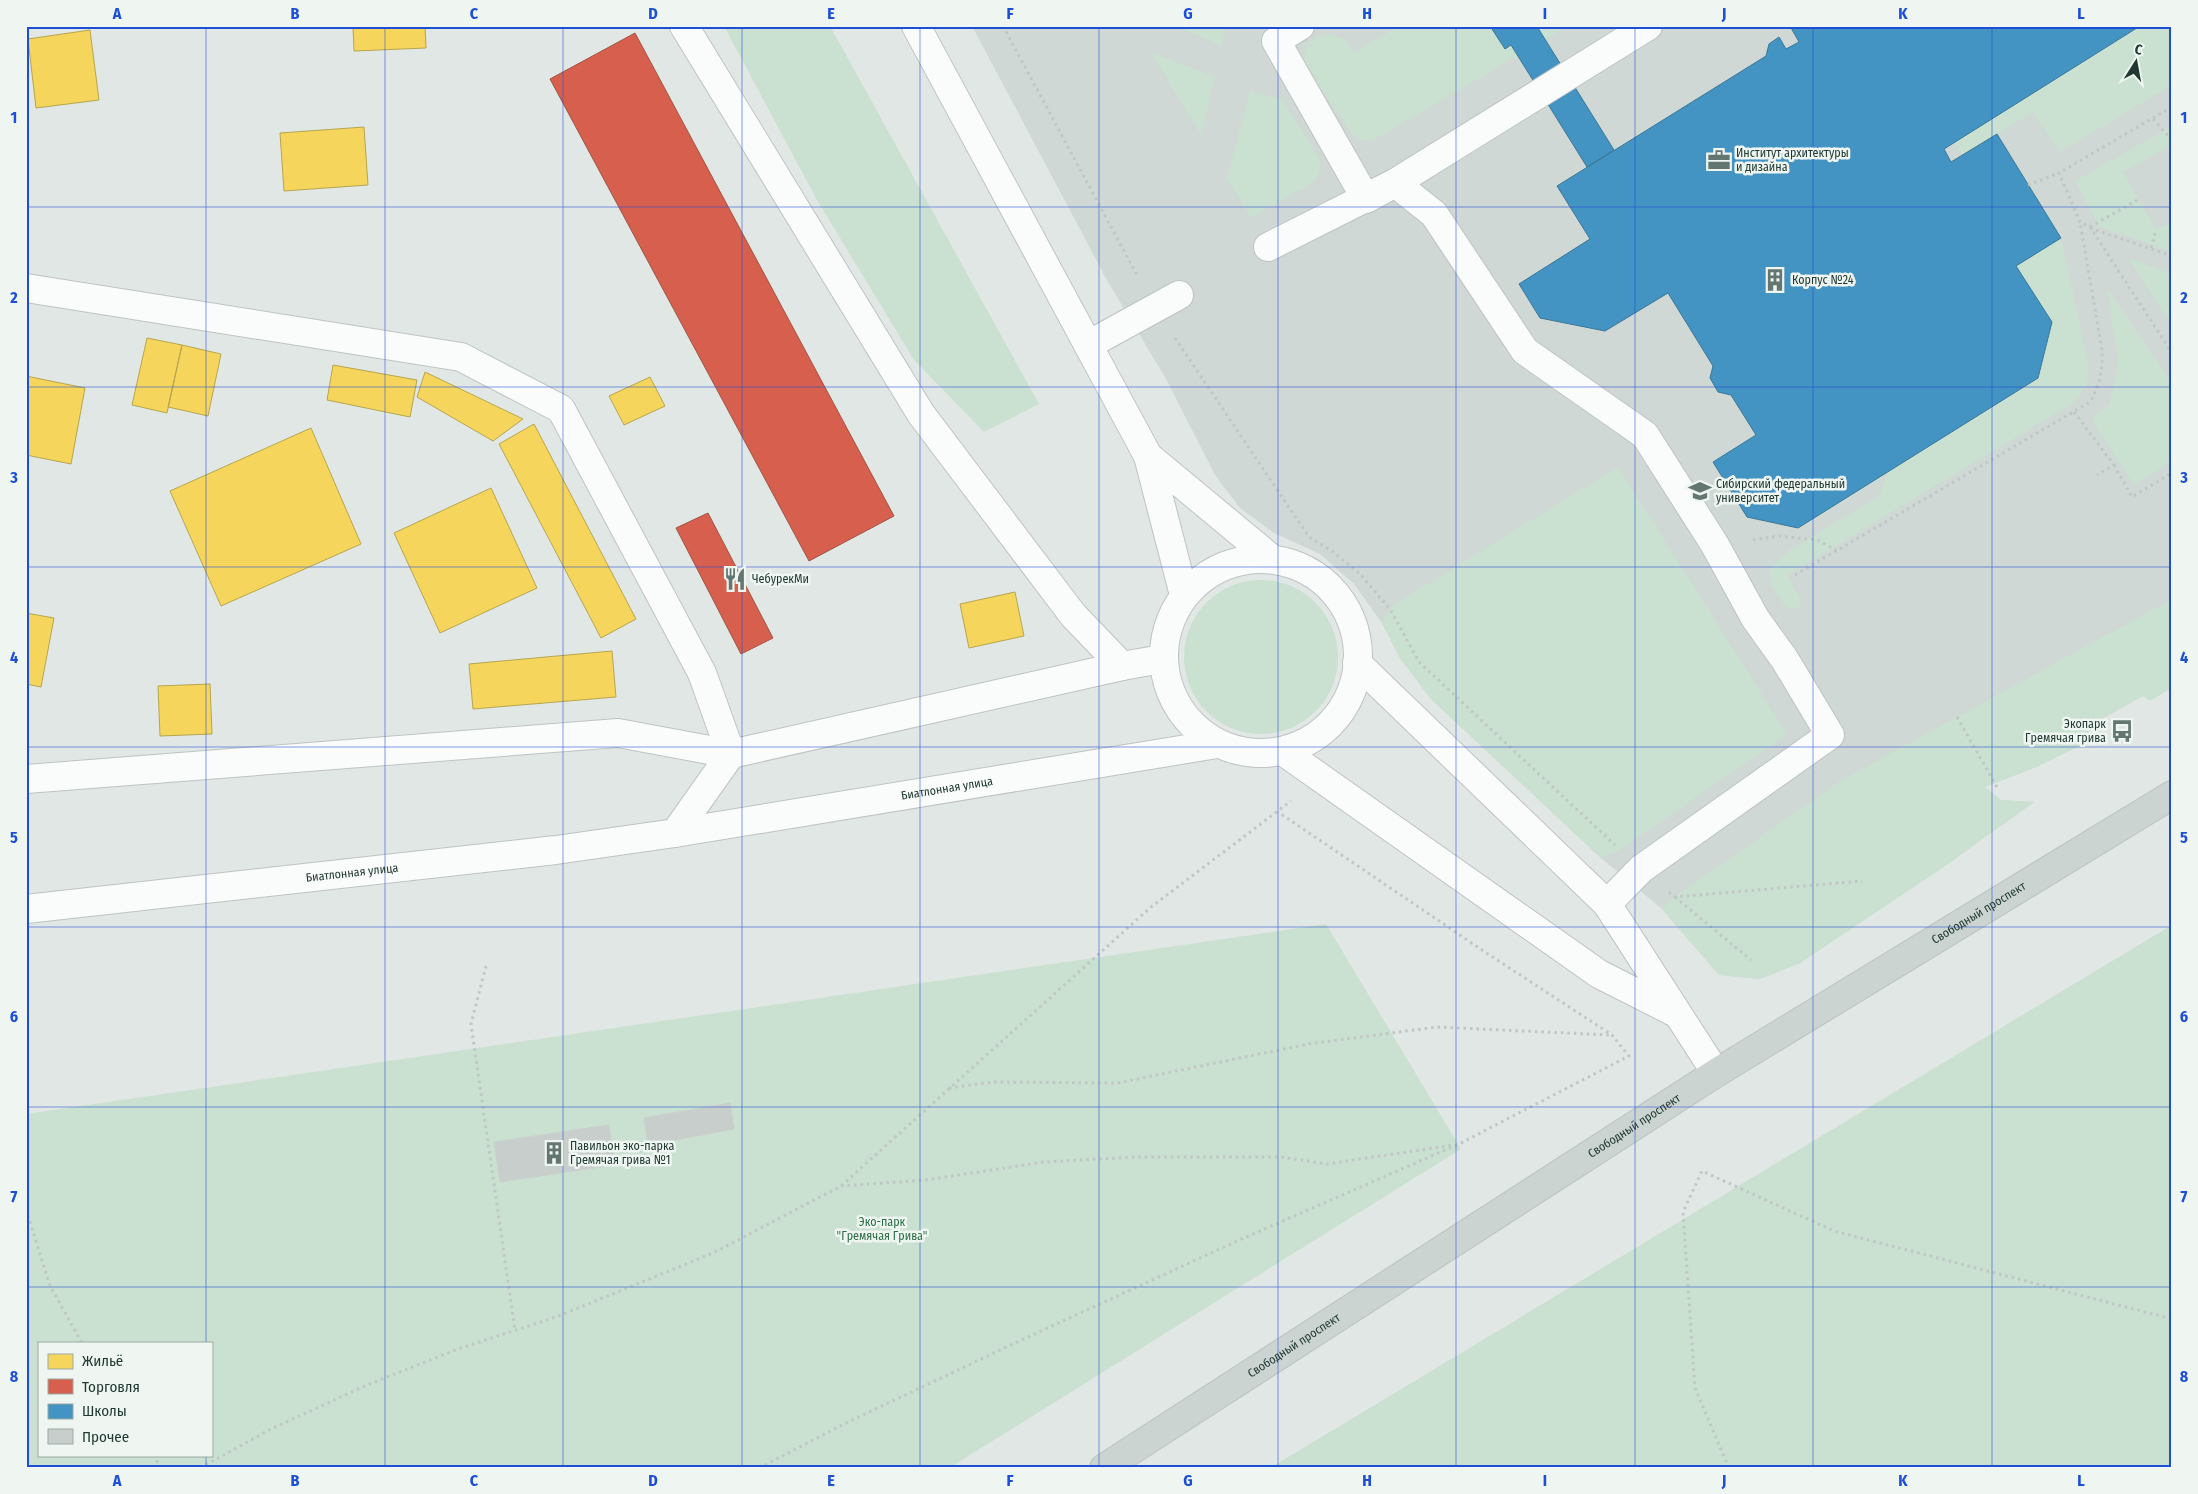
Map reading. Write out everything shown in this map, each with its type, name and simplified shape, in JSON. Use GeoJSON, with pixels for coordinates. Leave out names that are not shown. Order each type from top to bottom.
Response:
{"type":"FeatureCollection","features":[{"type":"Feature","properties":{"kind":"main road","name":"Свободный проспект"},"geometry":{"type":"LineString","coordinates":[[1104,1468],[1716,1073],[2172,795]]}},
{"type":"Feature","properties":{"kind":"street"},"geometry":{"type":"LineString","coordinates":[[684,26],[921,414],[1073,615],[1122,666]]}},
{"type":"Feature","properties":{"kind":"street"},"geometry":{"type":"LineString","coordinates":[[916,26],[1148,456],[1184,595]]}},
{"type":"Feature","properties":{"kind":"street"},"geometry":{"type":"LineString","coordinates":[[1300,26],[1276,41],[1366,199]]}},
{"type":"Feature","properties":{"kind":"street"},"geometry":{"type":"LineString","coordinates":[[1268,247],[1395,183],[1648,26]]}},
{"type":"Feature","properties":{"kind":"street"},"geometry":{"type":"LineString","coordinates":[[1395,183],[1434,214],[1526,351],[1645,435],[1715,545],[1756,618],[1785,660],[1830,735],[1641,869],[1607,904]]}},
{"type":"Feature","properties":{"kind":"street"},"geometry":{"type":"LineString","coordinates":[[26,288],[461,357],[561,409],[702,673],[731,754]]}},
{"type":"Feature","properties":{"kind":"street"},"geometry":{"type":"LineString","coordinates":[[1088,345],[1179,295]]}},
{"type":"Feature","properties":{"kind":"street"},"geometry":{"type":"LineString","coordinates":[[1148,456],[1272,558]]}},
{"type":"Feature","properties":{"kind":"street"},"geometry":{"type":"LineString","coordinates":[[1272,558],[1300,566],[1324,581],[1344,603],[1355,629],[1357,663],[1354,690],[1338,718],[1314,739],[1284,752],[1250,754],[1217,744],[1195,729],[1178,709],[1167,685],[1162,659],[1164,636],[1172,614],[1184,595],[1208,573],[1239,561],[1272,558]]}},
{"type":"Feature","properties":{"kind":"street"},"geometry":{"type":"LineString","coordinates":[[26,779],[618,733],[731,754],[1122,666],[1162,659]]}},
{"type":"Feature","properties":{"kind":"street"},"geometry":{"type":"LineString","coordinates":[[1357,663],[1607,904],[1674,1012],[1716,1073]]}},
{"type":"Feature","properties":{"kind":"street","name":"Биатлонная улица"},"geometry":{"type":"LineString","coordinates":[[26,909],[556,850],[1217,744]]}},
{"type":"Feature","properties":{"kind":"street"},"geometry":{"type":"LineString","coordinates":[[1284,752],[1599,974],[1674,1012]]}},
{"type":"Feature","properties":{"kind":"street"},"geometry":{"type":"LineString","coordinates":[[675,832],[731,754]]}},
{"type":"Feature","properties":{"kind":"path"},"geometry":{"type":"LineString","coordinates":[[1003,26],[1156,309],[1309,537],[1332,551],[1360,574],[1390,609],[1419,662],[1641,869],[1751,960]]}},
{"type":"Feature","properties":{"kind":"path"},"geometry":{"type":"LineString","coordinates":[[2028,185],[2059,173],[2172,107]]}},
{"type":"Feature","properties":{"kind":"path"},"geometry":{"type":"LineString","coordinates":[[2153,119],[2172,140]]}},
{"type":"Feature","properties":{"kind":"path"},"geometry":{"type":"LineString","coordinates":[[1795,575],[2090,402],[2099,385],[2103,368],[2102,350],[2080,222],[2059,173]]}},
{"type":"Feature","properties":{"kind":"path"},"geometry":{"type":"LineString","coordinates":[[2090,227],[2139,199]]}},
{"type":"Feature","properties":{"kind":"path"},"geometry":{"type":"LineString","coordinates":[[2080,222],[2172,256]]}},
{"type":"Feature","properties":{"kind":"path"},"geometry":{"type":"LineString","coordinates":[[2090,227],[2172,354]]}},
{"type":"Feature","properties":{"kind":"path"},"geometry":{"type":"LineString","coordinates":[[2150,248],[2156,230]]}},
{"type":"Feature","properties":{"kind":"path"},"geometry":{"type":"LineString","coordinates":[[2074,412],[2114,465],[2132,497],[2172,473]]}},
{"type":"Feature","properties":{"kind":"path"},"geometry":{"type":"LineString","coordinates":[[2097,475],[2114,465]]}},
{"type":"Feature","properties":{"kind":"path"},"geometry":{"type":"LineString","coordinates":[[1715,545],[1778,536],[1818,540],[1837,551]]}},
{"type":"Feature","properties":{"kind":"path"},"geometry":{"type":"LineString","coordinates":[[1957,717],[1998,789]]}},
{"type":"Feature","properties":{"kind":"path"},"geometry":{"type":"LineString","coordinates":[[200,1468],[271,1429],[367,1385],[458,1348],[556,1317],[714,1253],[841,1186],[1151,907],[1278,812],[1319,777]]}},
{"type":"Feature","properties":{"kind":"path"},"geometry":{"type":"LineString","coordinates":[[759,1468],[844,1424],[1015,1342],[1237,1241],[1458,1144],[1629,1056],[1612,1035],[1278,812]]}},
{"type":"Feature","properties":{"kind":"path"},"geometry":{"type":"LineString","coordinates":[[1675,897],[1862,881]]}},
{"type":"Feature","properties":{"kind":"path"},"geometry":{"type":"LineString","coordinates":[[486,966],[471,1024],[515,1330]]}},
{"type":"Feature","properties":{"kind":"path"},"geometry":{"type":"LineString","coordinates":[[949,1088],[993,1082],[1118,1083],[1308,1044],[1437,1027],[1612,1035]]}},
{"type":"Feature","properties":{"kind":"path"},"geometry":{"type":"LineString","coordinates":[[841,1186],[926,1180],[1044,1162],[1136,1157],[1280,1157],[1326,1164],[1458,1144]]}},
{"type":"Feature","properties":{"kind":"path"},"geometry":{"type":"LineString","coordinates":[[1728,1468],[1695,1388],[1683,1212],[1702,1171],[1834,1231],[2172,1319]]}},
{"type":"Feature","properties":{"kind":"path"},"geometry":{"type":"LineString","coordinates":[[26,1209],[50,1286],[81,1342]]}},
{"type":"Feature","properties":{"kind":"path"},"geometry":{"type":"LineString","coordinates":[[154,1456],[161,1468]]}},
{"type":"Feature","properties":{"kind":"shaded area","name":"Сибирский федеральный университет"},"geometry":{"type":"Polygon","coordinates":[[[972,26],[2172,26],[2172,687],[2150,701],[2143,696],[2087,727],[2092,740],[2036,767],[1985,787],[2001,800],[2034,802],[1942,868],[1800,963],[1760,979],[1719,975],[1662,909],[1601,858],[1431,699],[1400,658],[1382,623],[1354,584],[1320,554],[1274,533],[1240,508],[1215,475],[1166,379],[1108,282],[972,26]]]}},
{"type":"Feature","properties":{"kind":"green space"},"geometry":{"type":"Polygon","coordinates":[[[724,26],[830,26],[1039,404],[984,432],[914,360],[817,200],[724,26]]]}},
{"type":"Feature","properties":{"kind":"green space"},"geometry":{"type":"Polygon","coordinates":[[[1176,26],[1226,26],[1221,46],[1176,26]]]}},
{"type":"Feature","properties":{"kind":"green space"},"geometry":{"type":"Polygon","coordinates":[[[1398,26],[1568,26],[1372,141],[1360,140],[1351,133],[1304,64],[1306,48],[1316,38],[1331,35],[1345,40],[1354,53],[1398,26]]]}},
{"type":"Feature","properties":{"kind":"green space"},"geometry":{"type":"Polygon","coordinates":[[[2140,26],[2172,26],[2172,85],[2060,152],[2033,112],[1962,155],[1955,142],[2140,26]]]}},
{"type":"Feature","properties":{"kind":"green space"},"geometry":{"type":"Polygon","coordinates":[[[1151,52],[1215,77],[1201,135],[1151,52]]]}},
{"type":"Feature","properties":{"kind":"green space"},"geometry":{"type":"Polygon","coordinates":[[[1250,91],[1282,99],[1319,158],[1320,170],[1315,181],[1251,218],[1227,178],[1250,91]]]}},
{"type":"Feature","properties":{"kind":"green space"},"geometry":{"type":"Polygon","coordinates":[[[2172,126],[2172,145],[2123,172],[2156,230],[2172,222],[2172,252],[2100,227],[2075,181],[2172,126]]]}},
{"type":"Feature","properties":{"kind":"green space"},"geometry":{"type":"Polygon","coordinates":[[[2061,238],[2089,366],[2087,385],[2073,403],[1787,575],[1801,600],[1800,607],[1793,610],[1786,607],[1771,585],[1770,568],[1790,550],[1879,496],[1888,472],[2038,379],[2052,322],[2016,266],[2061,238]]]}},
{"type":"Feature","properties":{"kind":"green space"},"geometry":{"type":"Polygon","coordinates":[[[2128,258],[2172,274],[2172,326],[2128,258]]]}},
{"type":"Feature","properties":{"kind":"green space"},"geometry":{"type":"Polygon","coordinates":[[[2107,288],[2172,384],[2172,461],[2134,485],[2091,419],[2109,405],[2118,364],[2107,288]]]}},
{"type":"Feature","properties":{"kind":"green space"},"geometry":{"type":"Polygon","coordinates":[[[1618,467],[1787,734],[1620,850],[1601,858],[1431,699],[1400,658],[1382,623],[1390,609],[1398,602],[1618,467]]]}},
{"type":"Feature","properties":{"kind":"green space"},"geometry":{"type":"Polygon","coordinates":[[[1261,580],[1291,585],[1316,602],[1333,627],[1338,657],[1333,687],[1316,712],[1291,729],[1261,734],[1231,729],[1206,712],[1189,687],[1184,657],[1189,627],[1206,602],[1231,585],[1261,580]]]}},
{"type":"Feature","properties":{"kind":"green space"},"geometry":{"type":"Polygon","coordinates":[[[2172,599],[2172,687],[2150,701],[2143,696],[2087,727],[2092,740],[2036,767],[1985,787],[2001,800],[2034,802],[1942,868],[1800,963],[1760,979],[1719,975],[1662,909],[1675,897],[1840,781],[2172,599]]]}},
{"type":"Feature","properties":{"kind":"green space","name":"Эко-парк \"Гремячая Грива\""},"geometry":{"type":"Polygon","coordinates":[[[1326,924],[1461,1149],[949,1468],[26,1468],[26,1114],[1326,924]]]}},
{"type":"Feature","properties":{"kind":"green space"},"geometry":{"type":"Polygon","coordinates":[[[2172,925],[2172,1468],[1270,1468],[2172,925]]]}},
{"type":"Feature","properties":{"kind":"building: Жильё"},"geometry":{"type":"Polygon","coordinates":[[[353,26],[425,26],[426,48],[354,51],[353,26]]]}},
{"type":"Feature","properties":{"kind":"building: Жильё"},"geometry":{"type":"Polygon","coordinates":[[[90,30],[99,100],[36,108],[28,39],[90,30]]]}},
{"type":"Feature","properties":{"kind":"building: Жильё"},"geometry":{"type":"Polygon","coordinates":[[[364,127],[368,185],[284,191],[280,133],[364,127]]]}},
{"type":"Feature","properties":{"kind":"building: Жильё"},"geometry":{"type":"Polygon","coordinates":[[[147,338],[182,345],[167,413],[132,405],[147,338]]]}},
{"type":"Feature","properties":{"kind":"building: Жильё"},"geometry":{"type":"Polygon","coordinates":[[[182,345],[221,354],[208,416],[168,407],[182,345]]]}},
{"type":"Feature","properties":{"kind":"building: Жильё"},"geometry":{"type":"Polygon","coordinates":[[[333,365],[417,380],[410,417],[327,400],[333,365]]]}},
{"type":"Feature","properties":{"kind":"building: Жильё"},"geometry":{"type":"Polygon","coordinates":[[[425,372],[523,419],[493,441],[417,397],[425,372]]]}},
{"type":"Feature","properties":{"kind":"building: Жильё"},"geometry":{"type":"Polygon","coordinates":[[[26,376],[85,388],[71,464],[26,455],[26,376]]]}},
{"type":"Feature","properties":{"kind":"building: Жильё"},"geometry":{"type":"Polygon","coordinates":[[[650,377],[665,406],[624,425],[609,396],[650,377]]]}},
{"type":"Feature","properties":{"kind":"building: Жильё"},"geometry":{"type":"Polygon","coordinates":[[[534,424],[636,619],[601,638],[499,444],[534,424]]]}},
{"type":"Feature","properties":{"kind":"building: Жильё"},"geometry":{"type":"Polygon","coordinates":[[[311,428],[361,544],[221,606],[170,491],[311,428]]]}},
{"type":"Feature","properties":{"kind":"building: Жильё"},"geometry":{"type":"Polygon","coordinates":[[[491,488],[537,588],[440,633],[394,533],[491,488]]]}},
{"type":"Feature","properties":{"kind":"building: Жильё"},"geometry":{"type":"Polygon","coordinates":[[[1015,592],[1024,636],[969,648],[960,604],[1015,592]]]}},
{"type":"Feature","properties":{"kind":"building: Жильё"},"geometry":{"type":"Polygon","coordinates":[[[26,613],[54,618],[41,687],[26,684],[26,613]]]}},
{"type":"Feature","properties":{"kind":"building: Жильё"},"geometry":{"type":"Polygon","coordinates":[[[612,651],[616,697],[473,709],[469,664],[612,651]]]}},
{"type":"Feature","properties":{"kind":"building: Жильё"},"geometry":{"type":"Polygon","coordinates":[[[210,684],[212,734],[160,736],[158,686],[210,684]]]}},
{"type":"Feature","properties":{"kind":"building: Торговля"},"geometry":{"type":"Polygon","coordinates":[[[635,33],[894,516],[809,561],[550,79],[635,33]]]}},
{"type":"Feature","properties":{"kind":"building: Торговля"},"geometry":{"type":"Polygon","coordinates":[[[708,513],[773,638],[741,654],[676,528],[708,513]]]}},
{"type":"Feature","properties":{"kind":"building: Школы"},"geometry":{"type":"Polygon","coordinates":[[[1490,26],[1541,26],[1538,28],[1614,150],[1587,167],[1511,45],[1505,49],[1490,26]]]}},
{"type":"Feature","properties":{"kind":"building: Школы","name":"Корпус №24"},"geometry":{"type":"Polygon","coordinates":[[[1790,26],[2140,26],[1944,149],[1951,162],[1997,134],[2061,238],[2016,266],[2052,322],[2038,378],[1798,528],[1747,517],[1713,462],[1756,435],[1731,395],[1718,392],[1710,378],[1713,366],[1668,293],[1605,331],[1540,318],[1519,284],[1590,239],[1557,186],[1766,56],[1769,44],[1779,37],[1786,49],[1799,42],[1790,26]]]}},
{"type":"Feature","properties":{"kind":"building: Прочее"},"geometry":{"type":"Polygon","coordinates":[[[730,1103],[734,1129],[648,1145],[644,1118],[730,1103]]]}},
{"type":"Feature","properties":{"kind":"building: Прочее","name":"Павильон эко-парка Гремячая грива №1"},"geometry":{"type":"Polygon","coordinates":[[[609,1125],[614,1165],[500,1182],[494,1142],[609,1125]]]}},
{"type":"Feature","properties":{"kind":"place","name":"Институт архитектуры и дизайна"},"geometry":{"type":"Point","coordinates":[1719,160]}},
{"type":"Feature","properties":{"kind":"place","name":"Корпус №24"},"geometry":{"type":"Point","coordinates":[1775,280]}},
{"type":"Feature","properties":{"kind":"place","name":"Сибирский федеральный университет"},"geometry":{"type":"Point","coordinates":[1700,491]}},
{"type":"Feature","properties":{"kind":"place","name":"ЧебурекМи"},"geometry":{"type":"Point","coordinates":[735,579]}},
{"type":"Feature","properties":{"kind":"place","name":"Экопарк Гремячая грива"},"geometry":{"type":"Point","coordinates":[2122,731]}},
{"type":"Feature","properties":{"kind":"place","name":"Павильон эко-парка Гремячая грива №1"},"geometry":{"type":"Point","coordinates":[554,1153]}}]}
